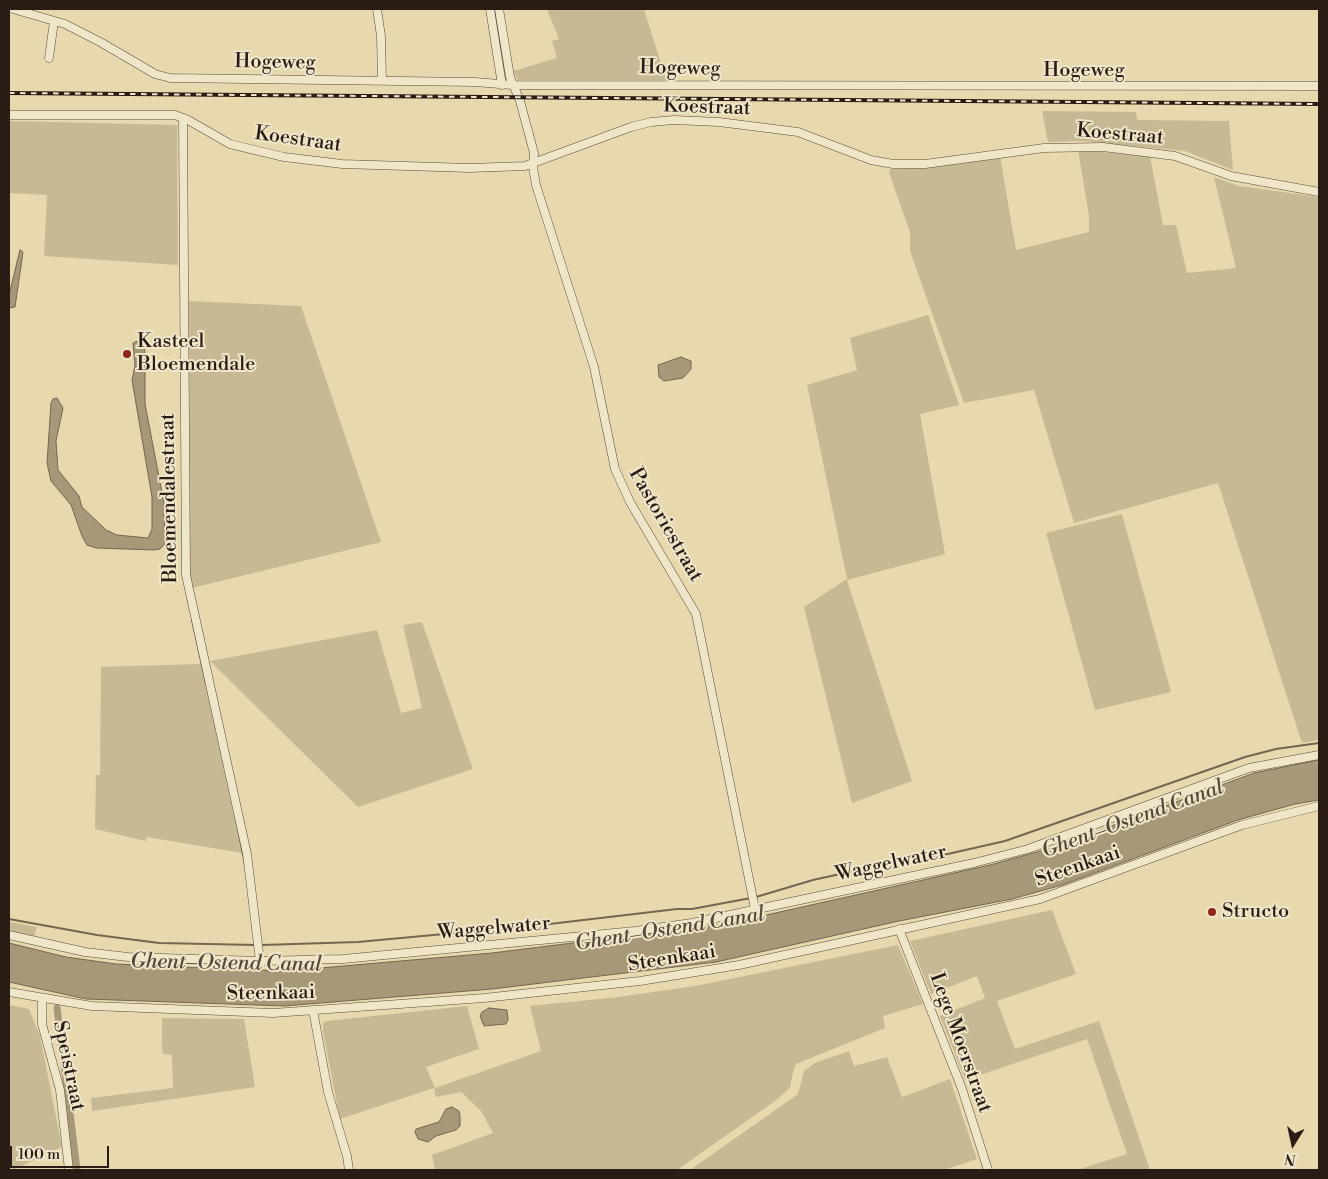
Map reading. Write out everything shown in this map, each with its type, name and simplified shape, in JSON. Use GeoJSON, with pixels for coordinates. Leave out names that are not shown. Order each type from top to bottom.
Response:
{"type":"FeatureCollection","features":[{"type":"Feature","properties":{"kind":"street","name":"Hogeweg"},"geometry":{"type":"LineString","coordinates":[[13,9],[54,21],[94,38],[155,74],[166,78],[475,82],[502,85],[1319,86]]}},
{"type":"Feature","properties":{"kind":"street"},"geometry":{"type":"LineString","coordinates":[[45,18],[48,9]]}},
{"type":"Feature","properties":{"kind":"street"},"geometry":{"type":"LineString","coordinates":[[377,9],[381,36],[382,81]]}},
{"type":"Feature","properties":{"kind":"street","name":"Pastoriestraat"},"geometry":{"type":"LineString","coordinates":[[502,85],[501,46],[499,9],[490,10],[501,46],[512,85],[518,97],[527,126],[534,153],[536,185],[594,367],[617,475],[630,502],[696,614],[754,902]]}},
{"type":"Feature","properties":{"kind":"street"},"geometry":{"type":"LineString","coordinates":[[49,58],[54,21]]}},
{"type":"Feature","properties":{"kind":"street","name":"Koestraat"},"geometry":{"type":"LineString","coordinates":[[9,114],[166,114],[183,118],[220,139],[243,148],[318,162],[479,168],[525,166],[641,124],[674,120],[748,124],[788,130],[818,139],[871,160],[893,164],[925,164],[990,154],[1061,147],[1103,148],[1155,153],[1189,160],[1231,176],[1319,192]]}},
{"type":"Feature","properties":{"kind":"street","name":"Bloemendalestraat"},"geometry":{"type":"LineString","coordinates":[[183,118],[186,576],[247,854],[260,961]]}},
{"type":"Feature","properties":{"kind":"street","name":"Waggelwater"},"geometry":{"type":"LineString","coordinates":[[9,936],[85,952],[128,957],[260,961],[353,958],[635,931],[692,923],[754,902],[974,863],[1028,849],[1249,768],[1319,755]]}},
{"type":"Feature","properties":{"kind":"street","name":"Steenkaai"},"geometry":{"type":"LineString","coordinates":[[9,992],[80,1005],[136,1009],[240,1012],[313,1010],[484,998],[640,981],[739,965],[1040,899],[1242,826],[1319,806]]}},
{"type":"Feature","properties":{"kind":"street","name":"Lege Moerstraat"},"geometry":{"type":"LineString","coordinates":[[899,929],[962,1089],[988,1170]]}},
{"type":"Feature","properties":{"kind":"street","name":"Speistraat"},"geometry":{"type":"LineString","coordinates":[[42,998],[42,1024],[60,1090],[69,1170]]}},
{"type":"Feature","properties":{"kind":"street"},"geometry":{"type":"LineString","coordinates":[[313,1010],[328,1092],[347,1156],[348,1170]]}},
{"type":"Feature","properties":{"kind":"shaded area"},"geometry":{"type":"Polygon","coordinates":[[[547,9],[644,9],[666,80],[518,80],[513,71],[557,58],[552,41],[559,39],[547,9]]]}},
{"type":"Feature","properties":{"kind":"shaded area"},"geometry":{"type":"Polygon","coordinates":[[[1042,111],[1136,112],[1137,120],[1229,121],[1233,170],[1185,151],[1082,141],[1048,142],[1042,111]]]}},
{"type":"Feature","properties":{"kind":"shaded area"},"geometry":{"type":"Polygon","coordinates":[[[9,121],[177,125],[178,265],[44,256],[47,195],[9,193],[9,121]]]}},
{"type":"Feature","properties":{"kind":"shaded area"},"geometry":{"type":"Polygon","coordinates":[[[1078,150],[1150,156],[1163,225],[1176,225],[1187,273],[1236,268],[1214,177],[1239,186],[1319,197],[1319,740],[1302,743],[1218,483],[1074,523],[1034,390],[964,403],[910,251],[910,232],[889,173],[890,169],[924,168],[1000,156],[1016,250],[1089,232],[1089,216],[1078,150]]]}},
{"type":"Feature","properties":{"kind":"shaded area"},"geometry":{"type":"Polygon","coordinates":[[[189,301],[301,306],[381,542],[192,588],[190,581],[189,301]]]}},
{"type":"Feature","properties":{"kind":"shaded area"},"geometry":{"type":"Polygon","coordinates":[[[928,315],[959,405],[920,414],[945,554],[847,580],[912,781],[852,803],[804,607],[847,579],[807,385],[857,370],[850,338],[928,315]]]}},
{"type":"Feature","properties":{"kind":"shaded area"},"geometry":{"type":"Polygon","coordinates":[[[1122,514],[1171,692],[1095,710],[1046,533],[1122,514]]]}},
{"type":"Feature","properties":{"kind":"shaded area"},"geometry":{"type":"Polygon","coordinates":[[[422,622],[473,769],[358,807],[210,661],[377,630],[401,713],[422,708],[403,625],[422,622]]]}},
{"type":"Feature","properties":{"kind":"shaded area"},"geometry":{"type":"Polygon","coordinates":[[[201,664],[242,853],[147,837],[146,841],[95,829],[96,775],[100,775],[101,667],[201,664]]]}},
{"type":"Feature","properties":{"kind":"shaded area"},"geometry":{"type":"Polygon","coordinates":[[[1052,910],[1076,974],[997,1001],[1015,1049],[1099,1021],[1150,1170],[1077,1170],[1127,1154],[1087,1039],[965,1080],[940,1016],[985,998],[977,976],[931,994],[910,941],[1052,910]]]}},
{"type":"Feature","properties":{"kind":"shaded area"},"geometry":{"type":"Polygon","coordinates":[[[9,922],[37,927],[34,938],[9,931],[9,922]]]}},
{"type":"Feature","properties":{"kind":"shaded area"},"geometry":{"type":"Polygon","coordinates":[[[898,945],[923,1004],[883,1016],[885,1028],[796,1064],[790,1088],[775,1101],[677,1170],[435,1170],[432,1155],[493,1133],[481,1111],[461,1092],[436,1097],[434,1088],[340,1119],[323,1032],[323,1023],[327,1021],[467,1006],[479,1049],[426,1067],[435,1088],[541,1051],[530,1006],[618,997],[695,986],[898,945]]]}},
{"type":"Feature","properties":{"kind":"shaded area"},"geometry":{"type":"Polygon","coordinates":[[[9,1005],[29,1009],[40,1036],[62,1147],[13,1170],[9,1163],[9,1005]]]}},
{"type":"Feature","properties":{"kind":"shaded area"},"geometry":{"type":"Polygon","coordinates":[[[162,1018],[244,1019],[255,1087],[92,1111],[91,1098],[173,1088],[172,1055],[163,1054],[162,1018]]]}},
{"type":"Feature","properties":{"kind":"shaded area"},"geometry":{"type":"Polygon","coordinates":[[[849,1051],[854,1066],[887,1057],[902,1097],[950,1079],[977,1159],[944,1170],[690,1170],[798,1094],[804,1071],[815,1063],[849,1051]]]}},
{"type":"Feature","properties":{"kind":"water"},"geometry":{"type":"Polygon","coordinates":[[[20,250],[23,252],[15,307],[9,308],[9,295],[20,250]]]}},
{"type":"Feature","properties":{"kind":"water"},"geometry":{"type":"Polygon","coordinates":[[[138,341],[143,343],[145,353],[145,404],[164,503],[165,544],[160,549],[153,550],[96,548],[87,545],[71,505],[51,481],[47,463],[51,403],[53,399],[57,398],[63,408],[56,441],[58,470],[79,496],[82,507],[106,530],[117,535],[148,538],[152,529],[152,497],[132,380],[135,365],[133,343],[138,341]]]}},
{"type":"Feature","properties":{"kind":"water"},"geometry":{"type":"Polygon","coordinates":[[[681,357],[691,361],[691,369],[683,378],[664,381],[659,377],[658,365],[681,357]]]}},
{"type":"Feature","properties":{"kind":"water","name":"Ghent–Ostend Canal"},"geometry":{"type":"Polygon","coordinates":[[[1319,760],[1319,800],[1295,804],[1238,820],[1062,885],[1012,899],[899,921],[716,962],[492,989],[284,1006],[86,999],[9,982],[9,943],[66,957],[116,964],[286,971],[492,953],[726,924],[990,865],[1055,847],[1254,773],[1319,760]]]}},
{"type":"Feature","properties":{"kind":"water"},"geometry":{"type":"Polygon","coordinates":[[[489,1008],[507,1010],[508,1020],[506,1024],[484,1026],[480,1016],[482,1012],[489,1008]]]}},
{"type":"Feature","properties":{"kind":"water"},"geometry":{"type":"Polygon","coordinates":[[[452,1107],[459,1111],[460,1116],[460,1126],[456,1130],[436,1136],[428,1142],[418,1139],[415,1132],[416,1129],[439,1122],[446,1109],[452,1107]]]}},
{"type":"Feature","properties":{"kind":"waterway"},"geometry":{"type":"LineString","coordinates":[[192,619],[206,683]]}},
{"type":"Feature","properties":{"kind":"waterway","name":"Ghent–Ostend Canal"},"geometry":{"type":"LineString","coordinates":[[756,897],[813,880],[917,857],[939,856],[1005,841],[1245,757],[1276,749],[1319,743]]}},
{"type":"Feature","properties":{"kind":"waterway"},"geometry":{"type":"LineString","coordinates":[[235,814],[245,864]]}},
{"type":"Feature","properties":{"kind":"waterway","name":"Ghent–Ostend Canal"},"geometry":{"type":"LineString","coordinates":[[262,945],[358,942],[541,925],[677,909],[692,909],[751,898]]}},
{"type":"Feature","properties":{"kind":"waterway","name":"Ghent–Ostend Canal"},"geometry":{"type":"LineString","coordinates":[[9,919],[97,935],[159,943],[257,945]]}},
{"type":"Feature","properties":{"kind":"waterway"},"geometry":{"type":"LineString","coordinates":[[57,1008],[77,1170]]}},
{"type":"Feature","properties":{"kind":"railway"},"geometry":{"type":"LineString","coordinates":[[9,93],[1319,104]]}},
{"type":"Feature","properties":{"kind":"place","name":"Kasteel Bloemendale"},"geometry":{"type":"Point","coordinates":[127,354]}},
{"type":"Feature","properties":{"kind":"place","name":"Structo"},"geometry":{"type":"Point","coordinates":[1212,912]}}]}
